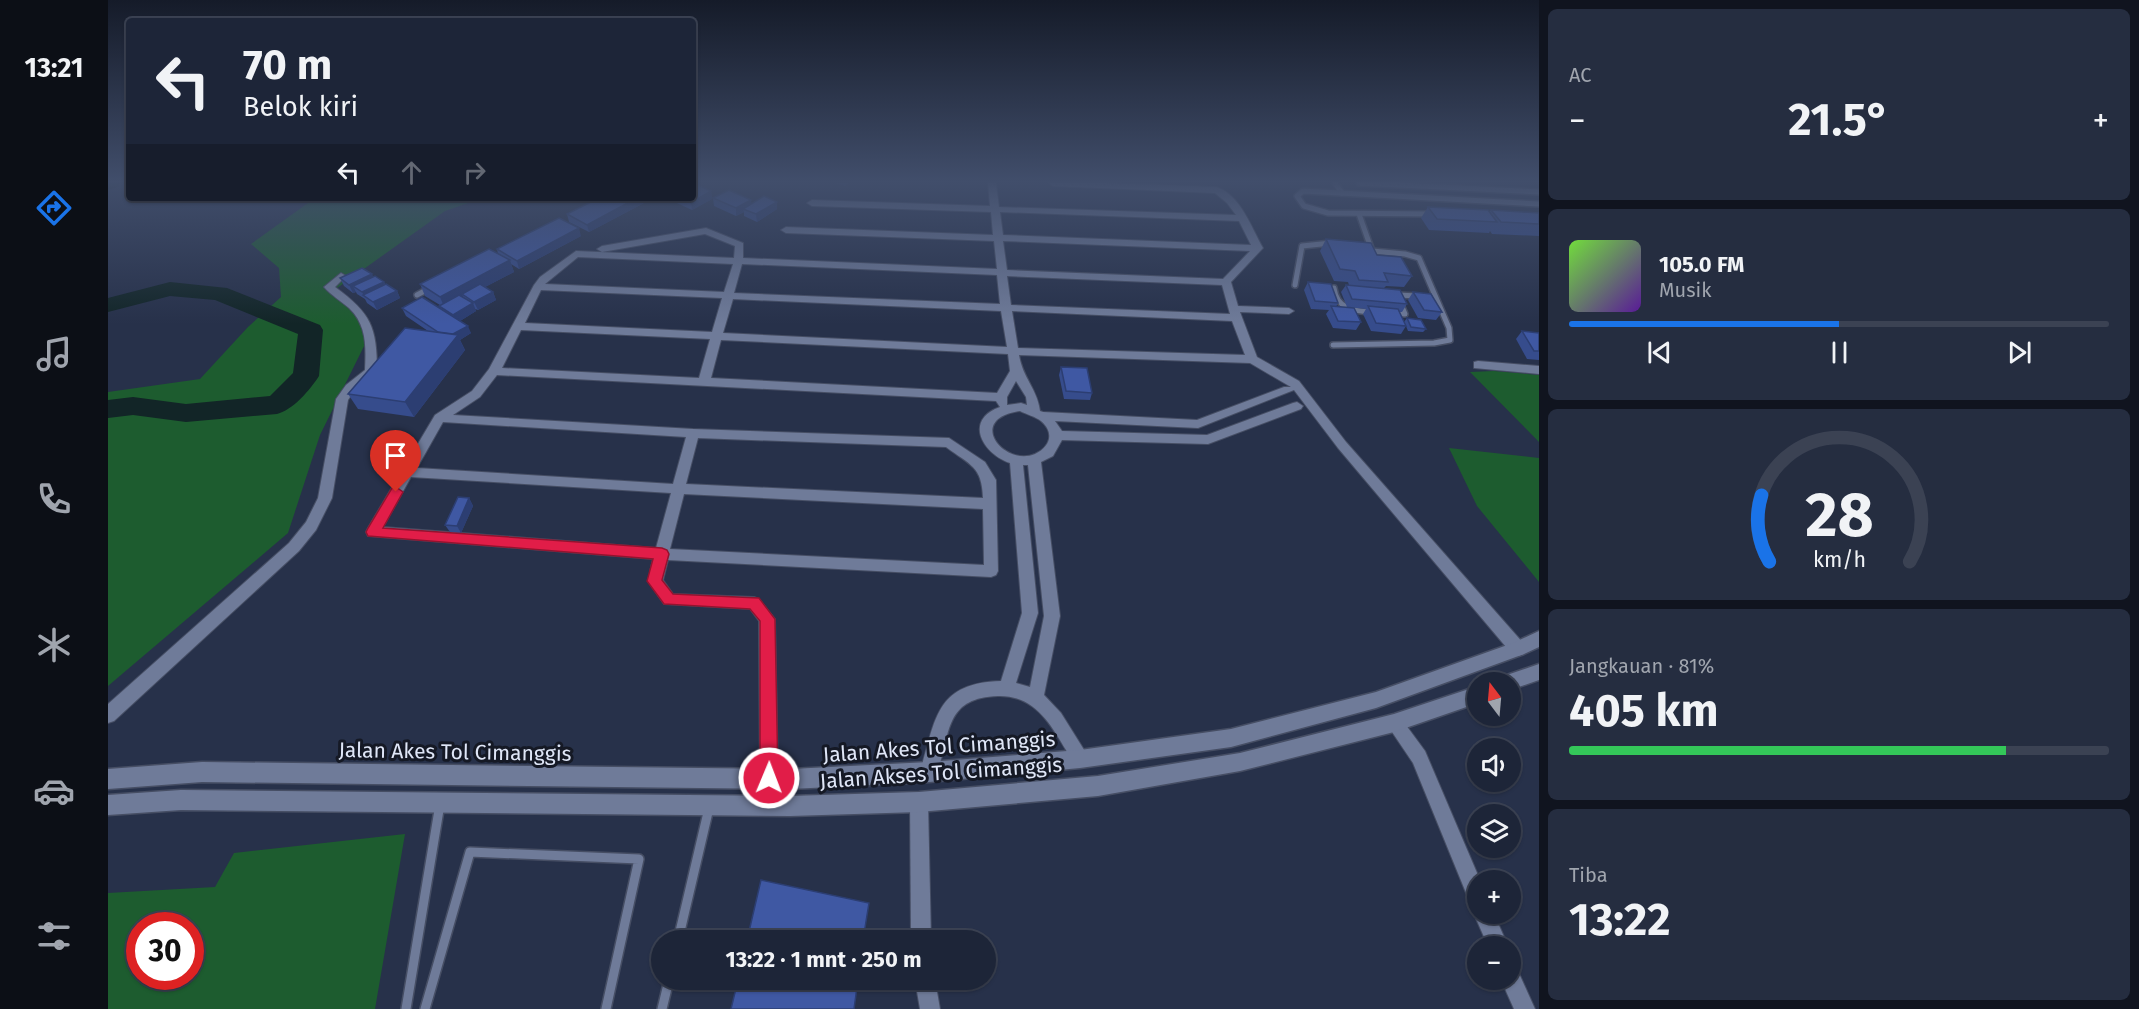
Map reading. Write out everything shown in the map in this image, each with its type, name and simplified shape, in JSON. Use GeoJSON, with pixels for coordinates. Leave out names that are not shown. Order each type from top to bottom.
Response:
{"type":"FeatureCollection","features":[{"type":"Feature","properties":{"kind":"main road","name":"Jalan Akes Tol Cimanggis"},"geometry":{"type":"LineString","coordinates":[[108,779],[202,772],[791,779],[929,772],[1080,759],[1231,738],[1376,700],[1518,649],[1539,639]]}},
{"type":"Feature","properties":{"kind":"main road"},"geometry":{"type":"LineString","coordinates":[[1521,678],[1539,672]]}},
{"type":"Feature","properties":{"kind":"main road","name":"Jalan Akses Tol Cimanggis"},"geometry":{"type":"LineString","coordinates":[[108,805],[181,800],[790,806],[919,802],[1110,784],[1240,762],[1394,723],[1467,698]]}},
{"type":"Feature","properties":{"kind":"main road"},"geometry":{"type":"LineString","coordinates":[[1376,700],[1394,723]]}},
{"type":"Feature","properties":{"kind":"main road"},"geometry":{"type":"LineString","coordinates":[[790,806],[791,779]]}},
{"type":"Feature","properties":{"kind":"street"},"geometry":{"type":"LineString","coordinates":[[788,230],[1257,249]]}},
{"type":"Feature","properties":{"kind":"street"},"geometry":{"type":"LineString","coordinates":[[997,230],[1016,370],[1039,414]]}},
{"type":"Feature","properties":{"kind":"street"},"geometry":{"type":"LineString","coordinates":[[1247,230],[1257,249]]}},
{"type":"Feature","properties":{"kind":"street"},"geometry":{"type":"LineString","coordinates":[[439,418],[693,433],[950,442],[980,465],[989,480],[991,571],[662,554],[373,532],[439,418],[476,394],[494,371],[544,279],[576,254],[706,231],[740,245],[738,262],[704,381]]}},
{"type":"Feature","properties":{"kind":"street"},"geometry":{"type":"LineString","coordinates":[[576,254],[1226,282],[1257,249]]}},
{"type":"Feature","properties":{"kind":"street"},"geometry":{"type":"LineString","coordinates":[[108,715],[294,547],[312,526],[325,498],[342,399],[350,388],[371,371],[372,341],[367,321],[355,307],[329,287],[341,276]]}},
{"type":"Feature","properties":{"kind":"street"},"geometry":{"type":"LineString","coordinates":[[1226,282],[1252,359]]}},
{"type":"Feature","properties":{"kind":"street"},"geometry":{"type":"LineString","coordinates":[[538,288],[1006,308],[1235,313],[1289,311]]}},
{"type":"Feature","properties":{"kind":"street"},"geometry":{"type":"LineString","coordinates":[[518,326],[1013,351],[1252,359],[1295,384],[1342,445],[1518,649]]}},
{"type":"Feature","properties":{"kind":"street"},"geometry":{"type":"LineString","coordinates":[[1478,365],[1539,370]]}},
{"type":"Feature","properties":{"kind":"street"},"geometry":{"type":"LineString","coordinates":[[494,371],[704,381],[1002,403],[1039,414],[1052,424],[1057,435],[1057,442],[1046,456],[1034,461],[1016,459],[999,453],[991,443],[986,427],[989,419],[1002,403],[1016,370]]}},
{"type":"Feature","properties":{"kind":"street"},"geometry":{"type":"LineString","coordinates":[[1039,414],[1198,424],[1288,390]]}},
{"type":"Feature","properties":{"kind":"street"},"geometry":{"type":"LineString","coordinates":[[1057,435],[1208,440],[1297,406]]}},
{"type":"Feature","properties":{"kind":"street"},"geometry":{"type":"LineString","coordinates":[[1198,424],[1208,440]]}},
{"type":"Feature","properties":{"kind":"street"},"geometry":{"type":"LineString","coordinates":[[693,433],[655,581],[669,600],[754,603],[767,619],[769,778]]}},
{"type":"Feature","properties":{"kind":"street"},"geometry":{"type":"LineString","coordinates":[[964,453],[991,443]]}},
{"type":"Feature","properties":{"kind":"street"},"geometry":{"type":"LineString","coordinates":[[1007,687],[1030,613],[1016,459]]}},
{"type":"Feature","properties":{"kind":"street"},"geometry":{"type":"LineString","coordinates":[[1034,461],[1052,616],[1036,696]]}},
{"type":"Feature","properties":{"kind":"street"},"geometry":{"type":"LineString","coordinates":[[408,472],[679,489],[990,504]]}},
{"type":"Feature","properties":{"kind":"street"},"geometry":{"type":"LineString","coordinates":[[929,772],[946,716],[956,700],[970,692],[1007,687],[1036,696],[1058,722],[1080,759]]}},
{"type":"Feature","properties":{"kind":"street"},"geometry":{"type":"LineString","coordinates":[[1394,723],[1419,757],[1467,872]]}},
{"type":"Feature","properties":{"kind":"street"},"geometry":{"type":"LineString","coordinates":[[919,802],[921,930]]}},
{"type":"Feature","properties":{"kind":"street"},"geometry":{"type":"LineString","coordinates":[[927,990],[930,1009]]}},
{"type":"Feature","properties":{"kind":"street"},"geometry":{"type":"LineString","coordinates":[[1516,990],[1525,1009]]}},
{"type":"Feature","properties":{"kind":"lane"},"geometry":{"type":"LineString","coordinates":[[1365,230],[1372,251]]}},
{"type":"Feature","properties":{"kind":"lane"},"geometry":{"type":"LineString","coordinates":[[1295,285],[1302,246],[1334,244]]}},
{"type":"Feature","properties":{"kind":"lane"},"geometry":{"type":"LineString","coordinates":[[1334,345],[1434,343],[1450,340],[1449,328],[1419,258],[1363,249]]}},
{"type":"Feature","properties":{"kind":"lane"},"geometry":{"type":"LineString","coordinates":[[417,295],[437,285]]}},
{"type":"Feature","properties":{"kind":"lane"},"geometry":{"type":"LineString","coordinates":[[1334,288],[1340,304],[1350,310],[1405,314],[1398,295]]}},
{"type":"Feature","properties":{"kind":"lane"},"geometry":{"type":"LineString","coordinates":[[1390,294],[1436,297]]}},
{"type":"Feature","properties":{"kind":"lane"},"geometry":{"type":"LineString","coordinates":[[406,1009],[440,801]]}},
{"type":"Feature","properties":{"kind":"lane"},"geometry":{"type":"LineString","coordinates":[[680,930],[710,805]]}},
{"type":"Feature","properties":{"kind":"lane"},"geometry":{"type":"LineString","coordinates":[[425,1009],[470,852],[639,860],[606,1009]]}},
{"type":"Feature","properties":{"kind":"lane"},"geometry":{"type":"LineString","coordinates":[[662,1009],[667,990]]}},
{"type":"Feature","properties":{"kind":"green space"},"geometry":{"type":"Polygon","coordinates":[[[270,230],[418,230],[333,291],[372,330],[320,435],[288,533],[108,686],[108,392],[200,379],[248,327],[281,297],[279,268],[251,244],[270,230]]]}},
{"type":"Feature","properties":{"kind":"green space"},"geometry":{"type":"Polygon","coordinates":[[[1494,371],[1539,375],[1539,442],[1470,372],[1494,371]]]}},
{"type":"Feature","properties":{"kind":"green space"},"geometry":{"type":"Polygon","coordinates":[[[1449,448],[1539,458],[1539,582],[1477,506],[1449,448]]]}},
{"type":"Feature","properties":{"kind":"green space"},"geometry":{"type":"Polygon","coordinates":[[[405,834],[375,1009],[108,1009],[108,893],[215,887],[234,853],[405,834]]]}},
{"type":"Feature","properties":{"kind":"building"},"geometry":{"type":"Polygon","coordinates":[[[535,230],[575,230],[517,261],[497,249],[535,230]]]}},
{"type":"Feature","properties":{"kind":"building"},"geometry":{"type":"Polygon","coordinates":[[[1326,239],[1371,243],[1377,255],[1401,257],[1412,276],[1384,273],[1388,282],[1359,280],[1355,271],[1340,269],[1326,239]]]}},
{"type":"Feature","properties":{"kind":"building"},"geometry":{"type":"Polygon","coordinates":[[[489,249],[510,260],[440,297],[420,284],[489,249]]]}},
{"type":"Feature","properties":{"kind":"building"},"geometry":{"type":"Polygon","coordinates":[[[362,268],[372,274],[349,285],[340,278],[362,268]]]}},
{"type":"Feature","properties":{"kind":"building"},"geometry":{"type":"Polygon","coordinates":[[[375,276],[384,282],[362,292],[353,286],[375,276]]]}},
{"type":"Feature","properties":{"kind":"building"},"geometry":{"type":"Polygon","coordinates":[[[1308,282],[1331,284],[1338,303],[1315,301],[1308,282]]]}},
{"type":"Feature","properties":{"kind":"building"},"geometry":{"type":"Polygon","coordinates":[[[386,284],[397,291],[373,302],[363,295],[386,284]]]}},
{"type":"Feature","properties":{"kind":"building"},"geometry":{"type":"Polygon","coordinates":[[[480,284],[493,292],[474,302],[462,294],[480,284]]]}},
{"type":"Feature","properties":{"kind":"building"},"geometry":{"type":"Polygon","coordinates":[[[1346,285],[1400,290],[1407,304],[1352,299],[1346,285]]]}},
{"type":"Feature","properties":{"kind":"building"},"geometry":{"type":"Polygon","coordinates":[[[1413,292],[1431,294],[1442,312],[1424,310],[1413,292]]]}},
{"type":"Feature","properties":{"kind":"building"},"geometry":{"type":"Polygon","coordinates":[[[459,295],[473,303],[453,315],[439,306],[459,295]]]}},
{"type":"Feature","properties":{"kind":"building"},"geometry":{"type":"Polygon","coordinates":[[[422,297],[468,326],[453,334],[438,332],[402,308],[422,297]]]}},
{"type":"Feature","properties":{"kind":"building"},"geometry":{"type":"Polygon","coordinates":[[[1331,306],[1354,308],[1361,322],[1338,321],[1331,306]]]}},
{"type":"Feature","properties":{"kind":"building"},"geometry":{"type":"Polygon","coordinates":[[[1368,306],[1398,309],[1406,326],[1376,323],[1368,306]]]}},
{"type":"Feature","properties":{"kind":"building"},"geometry":{"type":"Polygon","coordinates":[[[1407,318],[1421,320],[1426,329],[1411,327],[1407,318]]]}},
{"type":"Feature","properties":{"kind":"building"},"geometry":{"type":"Polygon","coordinates":[[[405,328],[458,335],[405,402],[348,394],[405,328]]]}},
{"type":"Feature","properties":{"kind":"building"},"geometry":{"type":"Polygon","coordinates":[[[1522,331],[1539,333],[1539,351],[1534,351],[1522,331]]]}},
{"type":"Feature","properties":{"kind":"building"},"geometry":{"type":"Polygon","coordinates":[[[1061,367],[1087,368],[1092,393],[1066,391],[1061,367]]]}},
{"type":"Feature","properties":{"kind":"building"},"geometry":{"type":"Polygon","coordinates":[[[458,497],[469,498],[457,526],[445,525],[458,497]]]}},
{"type":"Feature","properties":{"kind":"building"},"geometry":{"type":"Polygon","coordinates":[[[761,880],[869,903],[865,930],[749,930],[761,880]]]}},
{"type":"Feature","properties":{"kind":"building"},"geometry":{"type":"Polygon","coordinates":[[[736,990],[857,990],[854,1009],[731,1009],[736,990]]]}},
{"type":"Feature","properties":{"kind":"waterway"},"geometry":{"type":"LineString","coordinates":[[108,305],[170,289],[219,293],[311,330],[306,376],[277,405],[186,413],[133,406],[108,409]]}},
{"type":"Feature","properties":{"kind":"route"},"geometry":{"type":"LineString","coordinates":[[396,492],[373,532],[662,554],[655,581],[669,600],[754,603],[767,619],[769,778]]}}]}
